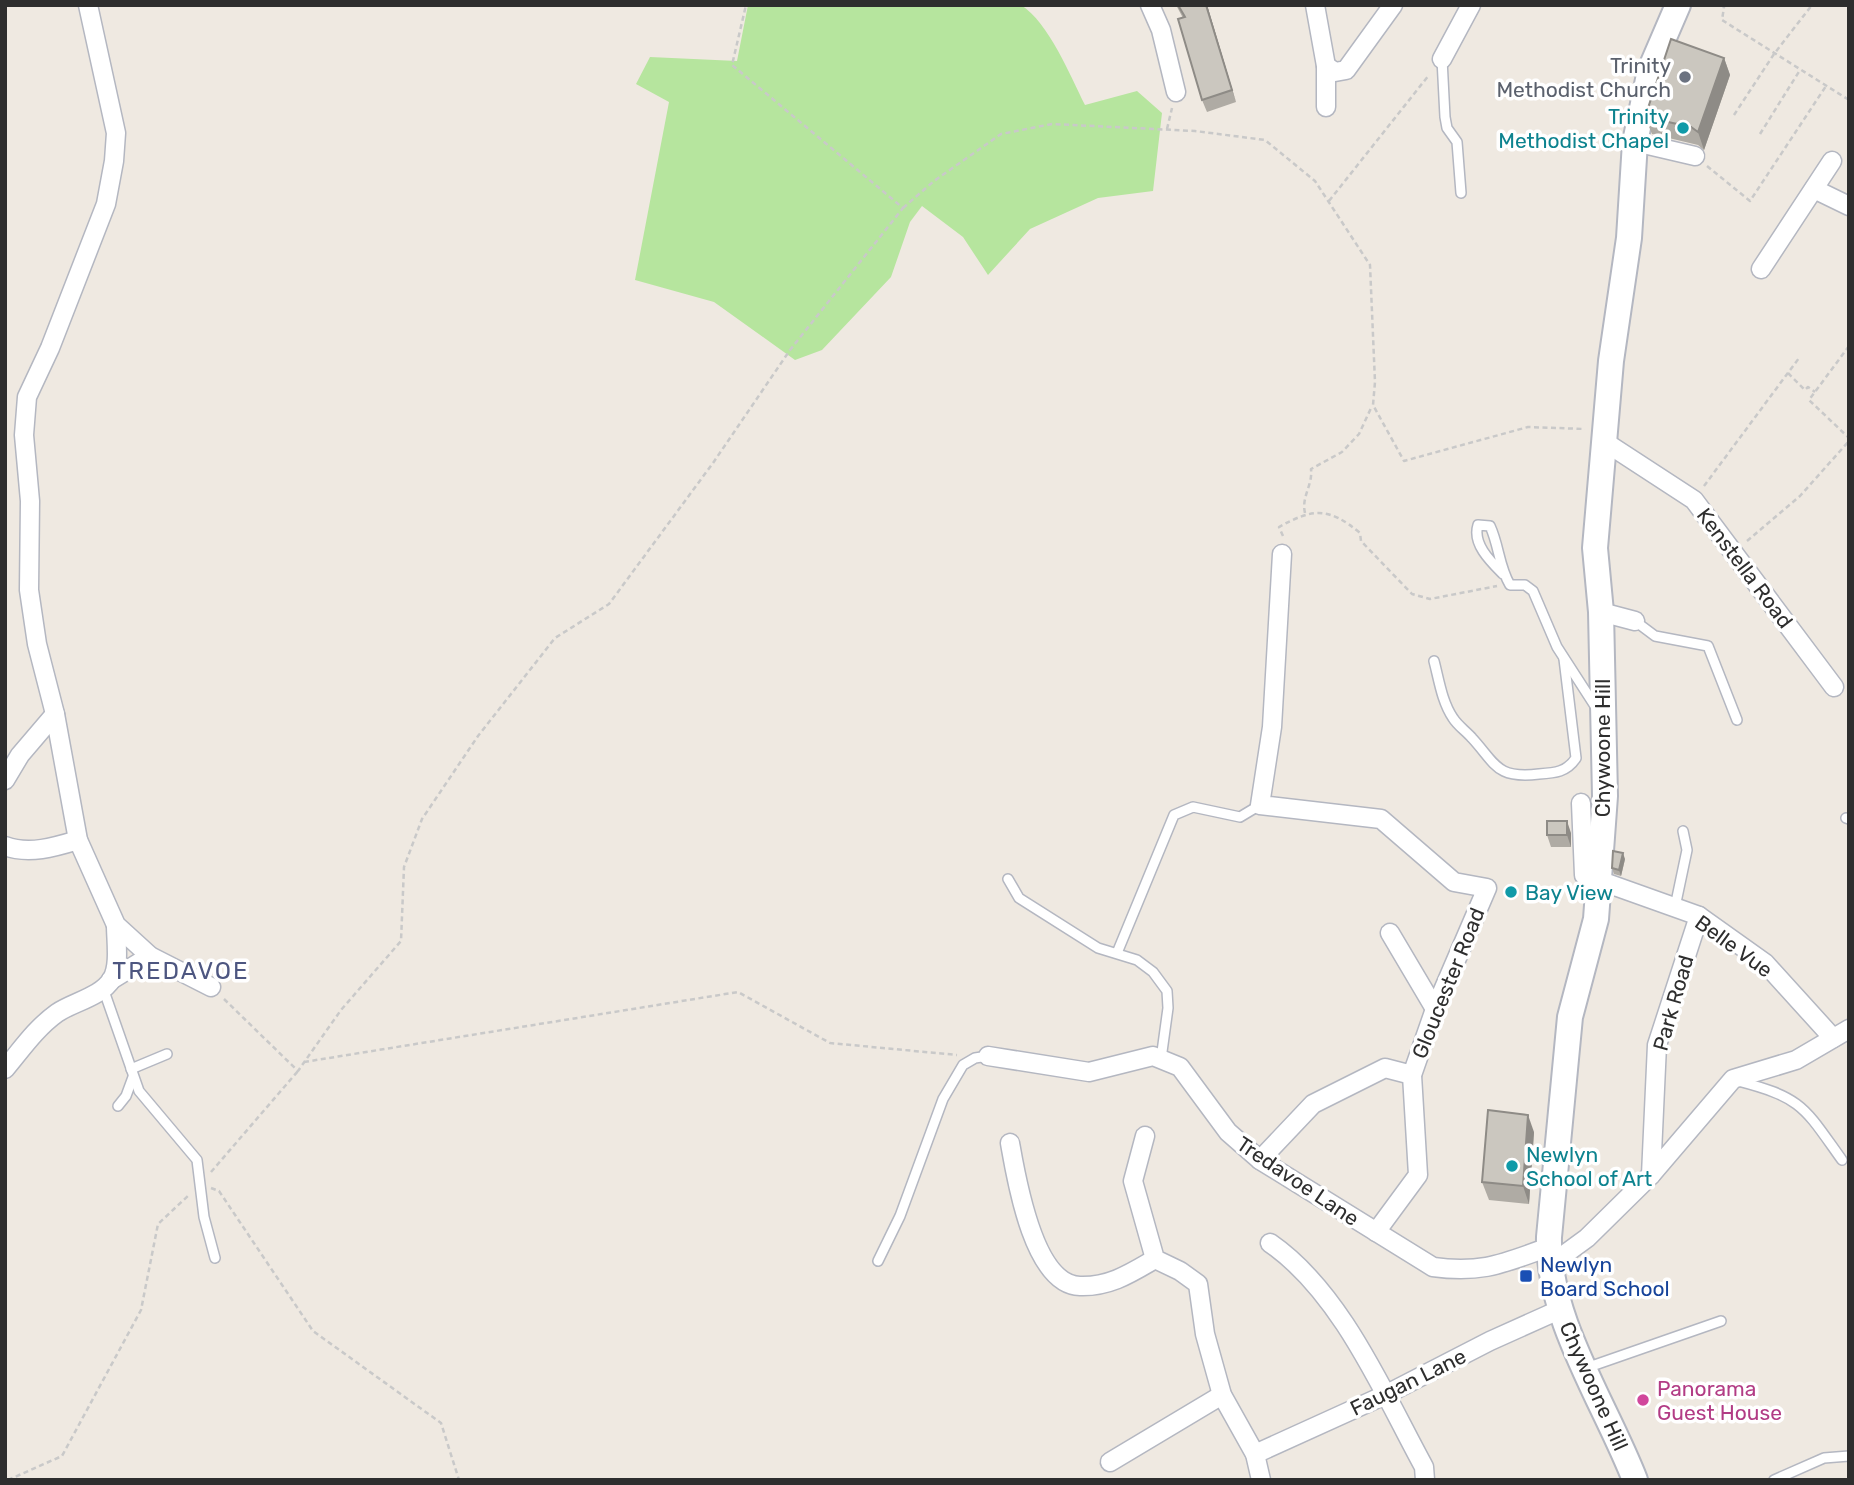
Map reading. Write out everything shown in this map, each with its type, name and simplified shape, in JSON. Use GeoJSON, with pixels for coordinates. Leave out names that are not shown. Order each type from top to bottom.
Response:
{"type":"FeatureCollection","features":[{"type":"Feature","properties":{"kind":"main road","name":"Chywoone Hill"},"geometry":{"type":"LineString","coordinates":[[1635,1480],[1559,1310],[1549,1256],[1570,1017],[1596,919],[1605,796],[1601,612],[1595,548],[1611,361],[1629,238],[1635,142],[1650,70],[1678,5]]}},
{"type":"Feature","properties":{"kind":"street"},"geometry":{"type":"LineString","coordinates":[[88,5],[116,133],[114,161],[106,204],[50,348],[27,397],[24,435],[30,501],[29,590],[37,644],[55,715],[78,840],[116,925],[150,956],[211,986]]}},
{"type":"Feature","properties":{"kind":"street"},"geometry":{"type":"LineString","coordinates":[[1150,5],[1161,30],[1176,92]]}},
{"type":"Feature","properties":{"kind":"street"},"geometry":{"type":"LineString","coordinates":[[1315,5],[1326,66],[1325,107]]}},
{"type":"Feature","properties":{"kind":"street"},"geometry":{"type":"LineString","coordinates":[[1326,66],[1335,72],[1346,70],[1394,5]]}},
{"type":"Feature","properties":{"kind":"street"},"geometry":{"type":"LineString","coordinates":[[1442,58],[1471,5]]}},
{"type":"Feature","properties":{"kind":"street"},"geometry":{"type":"LineString","coordinates":[[1635,142],[1695,156]]}},
{"type":"Feature","properties":{"kind":"street"},"geometry":{"type":"LineString","coordinates":[[1761,269],[1832,161]]}},
{"type":"Feature","properties":{"kind":"street"},"geometry":{"type":"LineString","coordinates":[[1814,189],[1849,206]]}},
{"type":"Feature","properties":{"kind":"street","name":"Kenstella Road"},"geometry":{"type":"LineString","coordinates":[[1605,436],[1694,500],[1834,687]]}},
{"type":"Feature","properties":{"kind":"street"},"geometry":{"type":"LineString","coordinates":[[1260,805],[1272,727],[1282,554]]}},
{"type":"Feature","properties":{"kind":"street"},"geometry":{"type":"LineString","coordinates":[[1601,612],[1635,621]]}},
{"type":"Feature","properties":{"kind":"street"},"geometry":{"type":"LineString","coordinates":[[5,780],[20,755],[55,715]]}},
{"type":"Feature","properties":{"kind":"street"},"geometry":{"type":"LineString","coordinates":[[1581,803],[1584,874],[1597,878]]}},
{"type":"Feature","properties":{"kind":"street","name":"Gloucester Road"},"geometry":{"type":"LineString","coordinates":[[1260,805],[1381,819],[1454,882],[1487,887],[1434,1009],[1412,1075],[1418,1175],[1376,1232]]}},
{"type":"Feature","properties":{"kind":"street"},"geometry":{"type":"LineString","coordinates":[[5,846],[14,850],[48,849],[78,840]]}},
{"type":"Feature","properties":{"kind":"street","name":"Belle Vue"},"geometry":{"type":"LineString","coordinates":[[1597,878],[1699,916],[1765,963],[1833,1038]]}},
{"type":"Feature","properties":{"kind":"street","name":"Park Road"},"geometry":{"type":"LineString","coordinates":[[1651,1175],[1657,1045],[1699,916]]}},
{"type":"Feature","properties":{"kind":"street"},"geometry":{"type":"LineString","coordinates":[[107,983],[115,965],[116,925]]}},
{"type":"Feature","properties":{"kind":"street"},"geometry":{"type":"LineString","coordinates":[[1390,933],[1434,1009]]}},
{"type":"Feature","properties":{"kind":"street"},"geometry":{"type":"LineString","coordinates":[[5,1069],[38,1030],[58,1012],[82,1002],[150,956]]}},
{"type":"Feature","properties":{"kind":"street"},"geometry":{"type":"LineString","coordinates":[[1733,1079],[1796,1060],[1849,1029]]}},
{"type":"Feature","properties":{"kind":"street"},"geometry":{"type":"LineString","coordinates":[[988,1056],[1089,1072],[1153,1056],[1161,1059]]}},
{"type":"Feature","properties":{"kind":"street","name":"Tredavoe Lane"},"geometry":{"type":"LineString","coordinates":[[1161,1059],[1180,1067],[1228,1132],[1261,1160],[1433,1267],[1464,1272],[1549,1256],[1587,1238],[1651,1175],[1733,1079]]}},
{"type":"Feature","properties":{"kind":"street"},"geometry":{"type":"LineString","coordinates":[[1261,1160],[1313,1104],[1385,1068],[1412,1075]]}},
{"type":"Feature","properties":{"kind":"street"},"geometry":{"type":"LineString","coordinates":[[1145,1136],[1133,1181],[1155,1259],[1181,1271],[1198,1284],[1205,1334],[1222,1395],[1255,1454],[1261,1480]]}},
{"type":"Feature","properties":{"kind":"street"},"geometry":{"type":"LineString","coordinates":[[1010,1143],[1017,1185],[1033,1240],[1056,1274],[1077,1287],[1116,1282],[1155,1259]]}},
{"type":"Feature","properties":{"kind":"street"},"geometry":{"type":"LineString","coordinates":[[1270,1243],[1296,1261],[1327,1295],[1424,1467],[1425,1480]]}},
{"type":"Feature","properties":{"kind":"street","name":"Faugan Lane"},"geometry":{"type":"LineString","coordinates":[[1255,1454],[1385,1395],[1490,1341],[1559,1310]]}},
{"type":"Feature","properties":{"kind":"street"},"geometry":{"type":"LineString","coordinates":[[1110,1462],[1222,1395]]}},
{"type":"Feature","properties":{"kind":"lane"},"geometry":{"type":"LineString","coordinates":[[1442,58],[1445,117],[1447,128],[1457,142],[1461,192]]}},
{"type":"Feature","properties":{"kind":"lane"},"geometry":{"type":"LineString","coordinates":[[1503,574],[1499,548],[1490,526],[1478,525],[1477,539],[1490,561],[1510,585],[1525,585],[1533,591],[1564,659],[1604,719]]}},
{"type":"Feature","properties":{"kind":"lane"},"geometry":{"type":"LineString","coordinates":[[1635,621],[1655,636],[1698,641],[1708,646],[1737,720]]}},
{"type":"Feature","properties":{"kind":"lane"},"geometry":{"type":"LineString","coordinates":[[1434,661],[1444,701],[1453,718],[1473,738],[1485,757],[1503,771],[1532,775],[1558,772],[1570,767],[1576,758],[1577,743],[1564,659]]}},
{"type":"Feature","properties":{"kind":"lane"},"geometry":{"type":"LineString","coordinates":[[1117,953],[1174,816],[1194,807],[1240,817],[1260,805]]}},
{"type":"Feature","properties":{"kind":"lane"},"geometry":{"type":"LineString","coordinates":[[1675,907],[1687,850],[1683,831]]}},
{"type":"Feature","properties":{"kind":"lane"},"geometry":{"type":"LineString","coordinates":[[1008,879],[1019,898],[1098,948],[1137,960],[1153,972],[1167,990],[1168,1008],[1161,1059]]}},
{"type":"Feature","properties":{"kind":"lane"},"geometry":{"type":"LineString","coordinates":[[107,983],[139,1091],[193,1152],[202,1183],[204,1217],[215,1258]]}},
{"type":"Feature","properties":{"kind":"lane"},"geometry":{"type":"LineString","coordinates":[[118,1106],[126,1096],[132,1072],[167,1054]]}},
{"type":"Feature","properties":{"kind":"lane"},"geometry":{"type":"LineString","coordinates":[[878,1261],[900,1216],[943,1099],[963,1065],[988,1056]]}},
{"type":"Feature","properties":{"kind":"lane"},"geometry":{"type":"LineString","coordinates":[[1733,1079],[1793,1099],[1817,1125],[1842,1160]]}},
{"type":"Feature","properties":{"kind":"lane"},"geometry":{"type":"LineString","coordinates":[[1586,1367],[1721,1321]]}},
{"type":"Feature","properties":{"kind":"lane"},"geometry":{"type":"LineString","coordinates":[[1773,1480],[1824,1458],[1849,1455]]}},
{"type":"Feature","properties":{"kind":"path"},"geometry":{"type":"LineString","coordinates":[[746,5],[732,65],[903,208]]}},
{"type":"Feature","properties":{"kind":"path"},"geometry":{"type":"LineString","coordinates":[[1721,5],[1724,8],[1722,20],[1849,100]]}},
{"type":"Feature","properties":{"kind":"path"},"geometry":{"type":"LineString","coordinates":[[1734,115],[1774,54],[1812,5]]}},
{"type":"Feature","properties":{"kind":"path"},"geometry":{"type":"LineString","coordinates":[[1329,202],[1442,58]]}},
{"type":"Feature","properties":{"kind":"path"},"geometry":{"type":"LineString","coordinates":[[1760,134],[1800,70]]}},
{"type":"Feature","properties":{"kind":"path"},"geometry":{"type":"LineString","coordinates":[[1695,156],[1750,201],[1826,86]]}},
{"type":"Feature","properties":{"kind":"path"},"geometry":{"type":"LineString","coordinates":[[1167,130],[1176,92]]}},
{"type":"Feature","properties":{"kind":"path"},"geometry":{"type":"LineString","coordinates":[[8,1480],[62,1456],[141,1310],[158,1224],[202,1183],[298,1071],[341,1010],[401,941],[404,867],[422,819],[478,736],[555,638],[609,604],[713,463],[790,350],[903,208],[934,181],[1001,134],[1052,124],[1167,130],[1265,140],[1315,181],[1370,265],[1375,382],[1373,405],[1359,434],[1342,452],[1311,469],[1312,482],[1303,503],[1305,513]]}},
{"type":"Feature","properties":{"kind":"path"},"geometry":{"type":"LineString","coordinates":[[1734,551],[1800,496],[1849,439],[1809,400],[1849,346]]}},
{"type":"Feature","properties":{"kind":"path"},"geometry":{"type":"LineString","coordinates":[[1694,500],[1799,358]]}},
{"type":"Feature","properties":{"kind":"path"},"geometry":{"type":"LineString","coordinates":[[1788,373],[1805,390],[1808,387],[1815,392]]}},
{"type":"Feature","properties":{"kind":"path"},"geometry":{"type":"LineString","coordinates":[[1373,405],[1404,461],[1528,427],[1605,436]]}},
{"type":"Feature","properties":{"kind":"path"},"geometry":{"type":"LineString","coordinates":[[1282,554],[1286,545],[1279,527],[1305,513],[1341,517],[1360,533],[1361,541],[1412,594],[1430,599],[1510,585]]}},
{"type":"Feature","properties":{"kind":"path"},"geometry":{"type":"LineString","coordinates":[[211,986],[298,1071]]}},
{"type":"Feature","properties":{"kind":"path"},"geometry":{"type":"LineString","coordinates":[[304,1062],[738,992],[830,1043],[957,1055],[969,1061]]}},
{"type":"Feature","properties":{"kind":"path"},"geometry":{"type":"LineString","coordinates":[[202,1183],[219,1191],[313,1331],[441,1423],[459,1480]]}},
{"type":"Feature","properties":{"kind":"green space"},"geometry":{"type":"Polygon","coordinates":[[[748,5],[1021,5],[1050,37],[1085,105],[1137,91],[1162,113],[1153,191],[1098,198],[1030,229],[988,275],[963,237],[922,206],[910,222],[891,277],[822,350],[795,360],[714,302],[635,280],[669,102],[636,84],[650,57],[737,61],[748,5]]]}},
{"type":"Feature","properties":{"kind":"building"},"geometry":{"type":"Polygon","coordinates":[[[1178,5],[1206,5],[1232,90],[1202,100],[1178,19],[1185,17],[1178,5]]]}},
{"type":"Feature","properties":{"kind":"building"},"geometry":{"type":"Polygon","coordinates":[[[1671,39],[1724,58],[1698,132],[1691,127],[1645,117],[1671,39]]]}},
{"type":"Feature","properties":{"kind":"building"},"geometry":{"type":"Polygon","coordinates":[[[1547,821],[1567,821],[1567,835],[1547,835],[1547,821]]]}},
{"type":"Feature","properties":{"kind":"building"},"geometry":{"type":"Polygon","coordinates":[[[1613,851],[1623,853],[1619,870],[1612,868],[1613,851]]]}},
{"type":"Feature","properties":{"kind":"building","name":"Newlyn School of Art"},"geometry":{"type":"Polygon","coordinates":[[[1488,1110],[1528,1115],[1523,1186],[1482,1182],[1488,1110]]]}},
{"type":"Feature","properties":{"kind":"place","name":"Trinity Methodist Church"},"geometry":{"type":"Point","coordinates":[1685,77]}},
{"type":"Feature","properties":{"kind":"place","name":"Trinity Methodist Chapel"},"geometry":{"type":"Point","coordinates":[1683,128]}},
{"type":"Feature","properties":{"kind":"place","name":"Bay View"},"geometry":{"type":"Point","coordinates":[1511,892]}},
{"type":"Feature","properties":{"kind":"place","name":"Newlyn School of Art"},"geometry":{"type":"Point","coordinates":[1512,1166]}},
{"type":"Feature","properties":{"kind":"place","name":"Newlyn Board School"},"geometry":{"type":"Point","coordinates":[1526,1276]}},
{"type":"Feature","properties":{"kind":"place","name":"Panorama Guest House"},"geometry":{"type":"Point","coordinates":[1643,1400]}},
{"type":"Feature","properties":{"kind":"district","name":"TREDAVOE"},"geometry":{"type":"Point","coordinates":[181,971]}}]}
